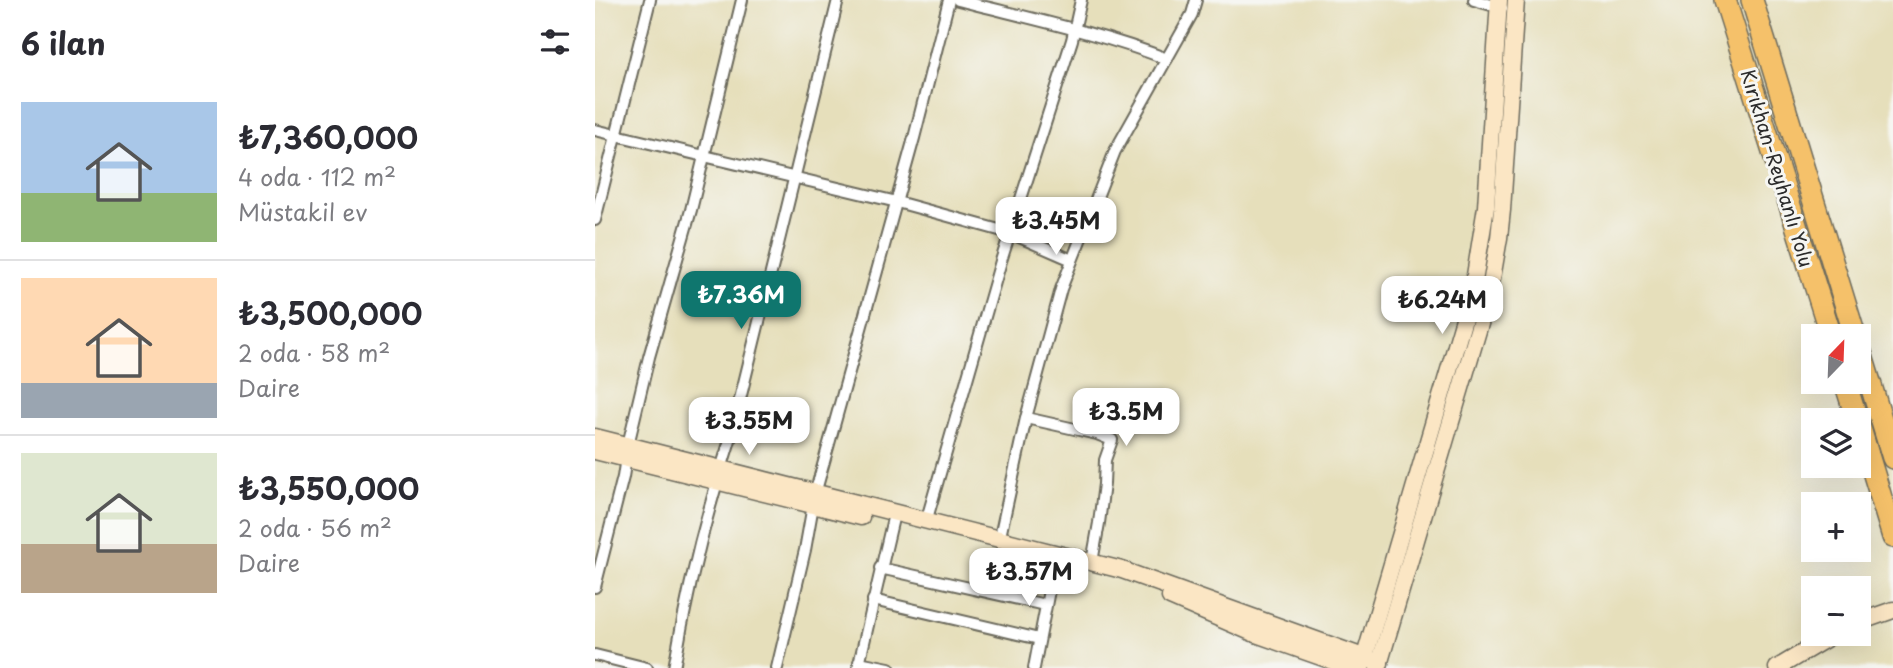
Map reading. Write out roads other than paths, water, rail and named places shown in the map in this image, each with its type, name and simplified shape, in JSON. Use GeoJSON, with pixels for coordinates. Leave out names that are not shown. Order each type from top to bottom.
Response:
{"type":"FeatureCollection","features":[{"type":"Feature","properties":{"kind":"highway","name":"Kırıkhan-Reyhanlı Yolu"},"geometry":{"type":"LineString","coordinates":[[1725,0],[1827,324]]}},
{"type":"Feature","properties":{"kind":"highway","name":"Kırıkhan-Reyhanlı Yolu"},"geometry":{"type":"LineString","coordinates":[[1752,0],[1851,324]]}},
{"type":"Feature","properties":{"kind":"highway"},"geometry":{"type":"LineString","coordinates":[[1871,386],[1893,458]]}},
{"type":"Feature","properties":{"kind":"highway"},"geometry":{"type":"LineString","coordinates":[[1871,465],[1893,537]]}},
{"type":"Feature","properties":{"kind":"street"},"geometry":{"type":"LineString","coordinates":[[595,220],[650,0]]}},
{"type":"Feature","properties":{"kind":"street"},"geometry":{"type":"LineString","coordinates":[[595,587],[649,358],[704,156],[742,0]]}},
{"type":"Feature","properties":{"kind":"street"},"geometry":{"type":"LineString","coordinates":[[674,668],[685,605],[730,440],[838,0]]}},
{"type":"Feature","properties":{"kind":"street"},"geometry":{"type":"LineString","coordinates":[[777,668],[814,499],[897,202],[949,0]]}},
{"type":"Feature","properties":{"kind":"street"},"geometry":{"type":"LineString","coordinates":[[958,0],[1109,38],[1167,58]]}},
{"type":"Feature","properties":{"kind":"street"},"geometry":{"type":"LineString","coordinates":[[926,522],[1010,233],[1074,31],[1081,0]]}},
{"type":"Feature","properties":{"kind":"street"},"geometry":{"type":"LineString","coordinates":[[999,541],[1026,418],[1061,289],[1115,151],[1192,14],[1196,0]]}},
{"type":"Feature","properties":{"kind":"street"},"geometry":{"type":"LineString","coordinates":[[1367,665],[1490,290],[1497,251],[1515,6],[1474,0]]}},
{"type":"Feature","properties":{"kind":"street"},"geometry":{"type":"LineString","coordinates":[[1367,665],[1476,276],[1486,207],[1498,4]]}},
{"type":"Feature","properties":{"kind":"street"},"geometry":{"type":"LineString","coordinates":[[595,130],[897,202],[1010,233],[1072,260]]}},
{"type":"Feature","properties":{"kind":"street"},"geometry":{"type":"LineString","coordinates":[[1026,418],[1112,440],[1105,460],[1099,523],[1091,562]]}},
{"type":"Feature","properties":{"kind":"street"},"geometry":{"type":"LineString","coordinates":[[595,437],[627,452],[1055,560],[1091,562],[1162,584],[1367,665]]}},
{"type":"Feature","properties":{"kind":"street"},"geometry":{"type":"LineString","coordinates":[[595,451],[627,452]]}},
{"type":"Feature","properties":{"kind":"street"},"geometry":{"type":"LineString","coordinates":[[893,519],[926,522],[999,541],[1096,573],[1136,583],[1253,633],[1367,665]]}},
{"type":"Feature","properties":{"kind":"street"},"geometry":{"type":"LineString","coordinates":[[888,668],[858,665],[893,519]]}},
{"type":"Feature","properties":{"kind":"street"},"geometry":{"type":"LineString","coordinates":[[1034,668],[1055,560]]}},
{"type":"Feature","properties":{"kind":"street"},"geometry":{"type":"LineString","coordinates":[[880,569],[1045,605]]}},
{"type":"Feature","properties":{"kind":"street"},"geometry":{"type":"LineString","coordinates":[[873,600],[1039,639]]}},
{"type":"Feature","properties":{"kind":"street"},"geometry":{"type":"LineString","coordinates":[[1871,618],[1893,610]]}},
{"type":"Feature","properties":{"kind":"street"},"geometry":{"type":"LineString","coordinates":[[1777,668],[1814,646]]}},
{"type":"Feature","properties":{"kind":"street"},"geometry":{"type":"LineString","coordinates":[[595,655],[647,668]]}}]}
